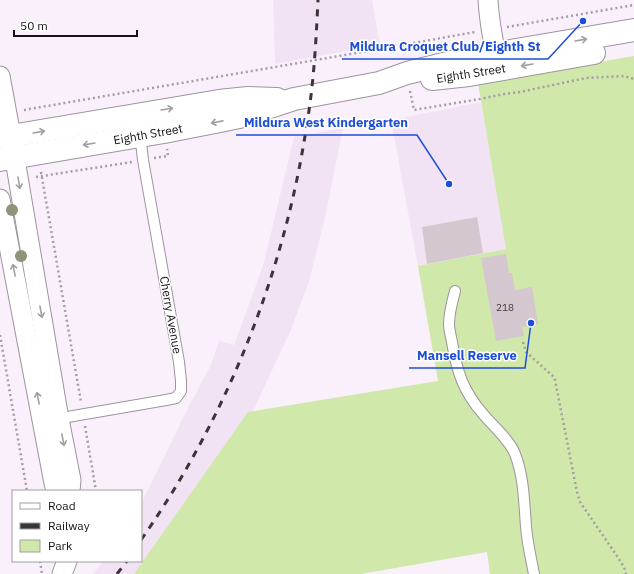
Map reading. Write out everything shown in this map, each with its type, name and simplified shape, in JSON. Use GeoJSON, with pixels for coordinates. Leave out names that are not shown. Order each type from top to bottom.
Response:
{"type":"FeatureCollection","features":[{"type":"Feature","properties":{"kind":"street"},"geometry":{"type":"LineString","coordinates":[[488,0],[489,15],[495,29],[501,53]]}},
{"type":"Feature","properties":{"kind":"street"},"geometry":{"type":"LineString","coordinates":[[494,0],[498,13],[495,29]]}},
{"type":"Feature","properties":{"kind":"street","name":"Eighth Street"},"geometry":{"type":"LineString","coordinates":[[7,159],[36,143],[138,125],[164,132],[239,117],[294,99],[379,82],[407,73],[464,60],[634,30]]}},
{"type":"Feature","properties":{"kind":"street","name":"Eighth Street"},"geometry":{"type":"LineString","coordinates":[[379,82],[408,82],[469,75],[634,46]]}},
{"type":"Feature","properties":{"kind":"street"},"geometry":{"type":"LineString","coordinates":[[0,76],[7,159],[51,420],[54,483],[56,490]]}},
{"type":"Feature","properties":{"kind":"street","name":"Eighth Street"},"geometry":{"type":"LineString","coordinates":[[6,137],[36,143]]}},
{"type":"Feature","properties":{"kind":"street"},"geometry":{"type":"LineString","coordinates":[[0,199],[51,420],[71,480],[70,490]]}},
{"type":"Feature","properties":{"kind":"street"},"geometry":{"type":"LineString","coordinates":[[62,574],[67,562]]}},
{"type":"Feature","properties":{"kind":"lane","name":"Cherry Avenue"},"geometry":{"type":"LineString","coordinates":[[51,420],[176,398],[180,391],[181,382],[179,362],[138,125]]}},
{"type":"Feature","properties":{"kind":"lane"},"geometry":{"type":"LineString","coordinates":[[455,291],[450,307],[449,324],[455,359],[462,381],[469,396],[483,414],[502,434],[514,452],[519,464],[524,490],[526,527],[534,574]]}},
{"type":"Feature","properties":{"kind":"path"},"geometry":{"type":"LineString","coordinates":[[41,107],[634,5]]}},
{"type":"Feature","properties":{"kind":"path"},"geometry":{"type":"LineString","coordinates":[[490,97],[586,78],[624,76],[634,79]]}},
{"type":"Feature","properties":{"kind":"path"},"geometry":{"type":"LineString","coordinates":[[30,109],[96,490]]}},
{"type":"Feature","properties":{"kind":"path"},"geometry":{"type":"LineString","coordinates":[[0,335],[27,490]]}},
{"type":"Feature","properties":{"kind":"path"},"geometry":{"type":"LineString","coordinates":[[523,342],[526,352],[555,380],[580,502],[617,556],[624,567],[626,574]]}},
{"type":"Feature","properties":{"kind":"path"},"geometry":{"type":"LineString","coordinates":[[40,562],[42,574]]}},
{"type":"Feature","properties":{"kind":"shaded area"},"geometry":{"type":"Polygon","coordinates":[[[273,0],[372,0],[380,45],[275,64],[273,0]]]}},
{"type":"Feature","properties":{"kind":"shaded area"},"geometry":{"type":"Polygon","coordinates":[[[481,102],[507,249],[418,266],[391,120],[481,102]]]}},
{"type":"Feature","properties":{"kind":"shaded area"},"geometry":{"type":"Polygon","coordinates":[[[343,128],[325,218],[309,282],[290,332],[177,574],[93,574],[102,562],[142,562],[142,502],[189,406],[211,365],[219,341],[234,345],[263,266],[294,137],[343,128]]]}},
{"type":"Feature","properties":{"kind":"green space"},"geometry":{"type":"Polygon","coordinates":[[[634,56],[634,574],[490,574],[487,552],[361,574],[134,574],[248,412],[438,381],[418,266],[506,249],[478,83],[634,56]]]}},
{"type":"Feature","properties":{"kind":"building"},"geometry":{"type":"Polygon","coordinates":[[[477,217],[483,253],[427,264],[422,227],[477,217]]]}},
{"type":"Feature","properties":{"kind":"building"},"geometry":{"type":"Polygon","coordinates":[[[506,254],[509,273],[512,273],[515,290],[532,287],[538,324],[522,327],[524,336],[496,341],[481,258],[506,254]]]}},
{"type":"Feature","properties":{"kind":"railway"},"geometry":{"type":"LineString","coordinates":[[142,538],[172,493],[200,444],[226,393],[248,341],[267,288],[284,234],[297,179],[307,123],[313,77],[318,0]]}},
{"type":"Feature","properties":{"kind":"railway"},"geometry":{"type":"LineString","coordinates":[[117,574],[126,562]]}},
{"type":"Feature","properties":{"kind":"place","name":"Mildura Croquet Club/Eighth St"},"geometry":{"type":"Point","coordinates":[583,21]}},
{"type":"Feature","properties":{"kind":"place","name":"Mildura West Kindergarten"},"geometry":{"type":"Point","coordinates":[449,184]}},
{"type":"Feature","properties":{"kind":"place","name":"Mansell Reserve"},"geometry":{"type":"Point","coordinates":[531,323]}}]}
